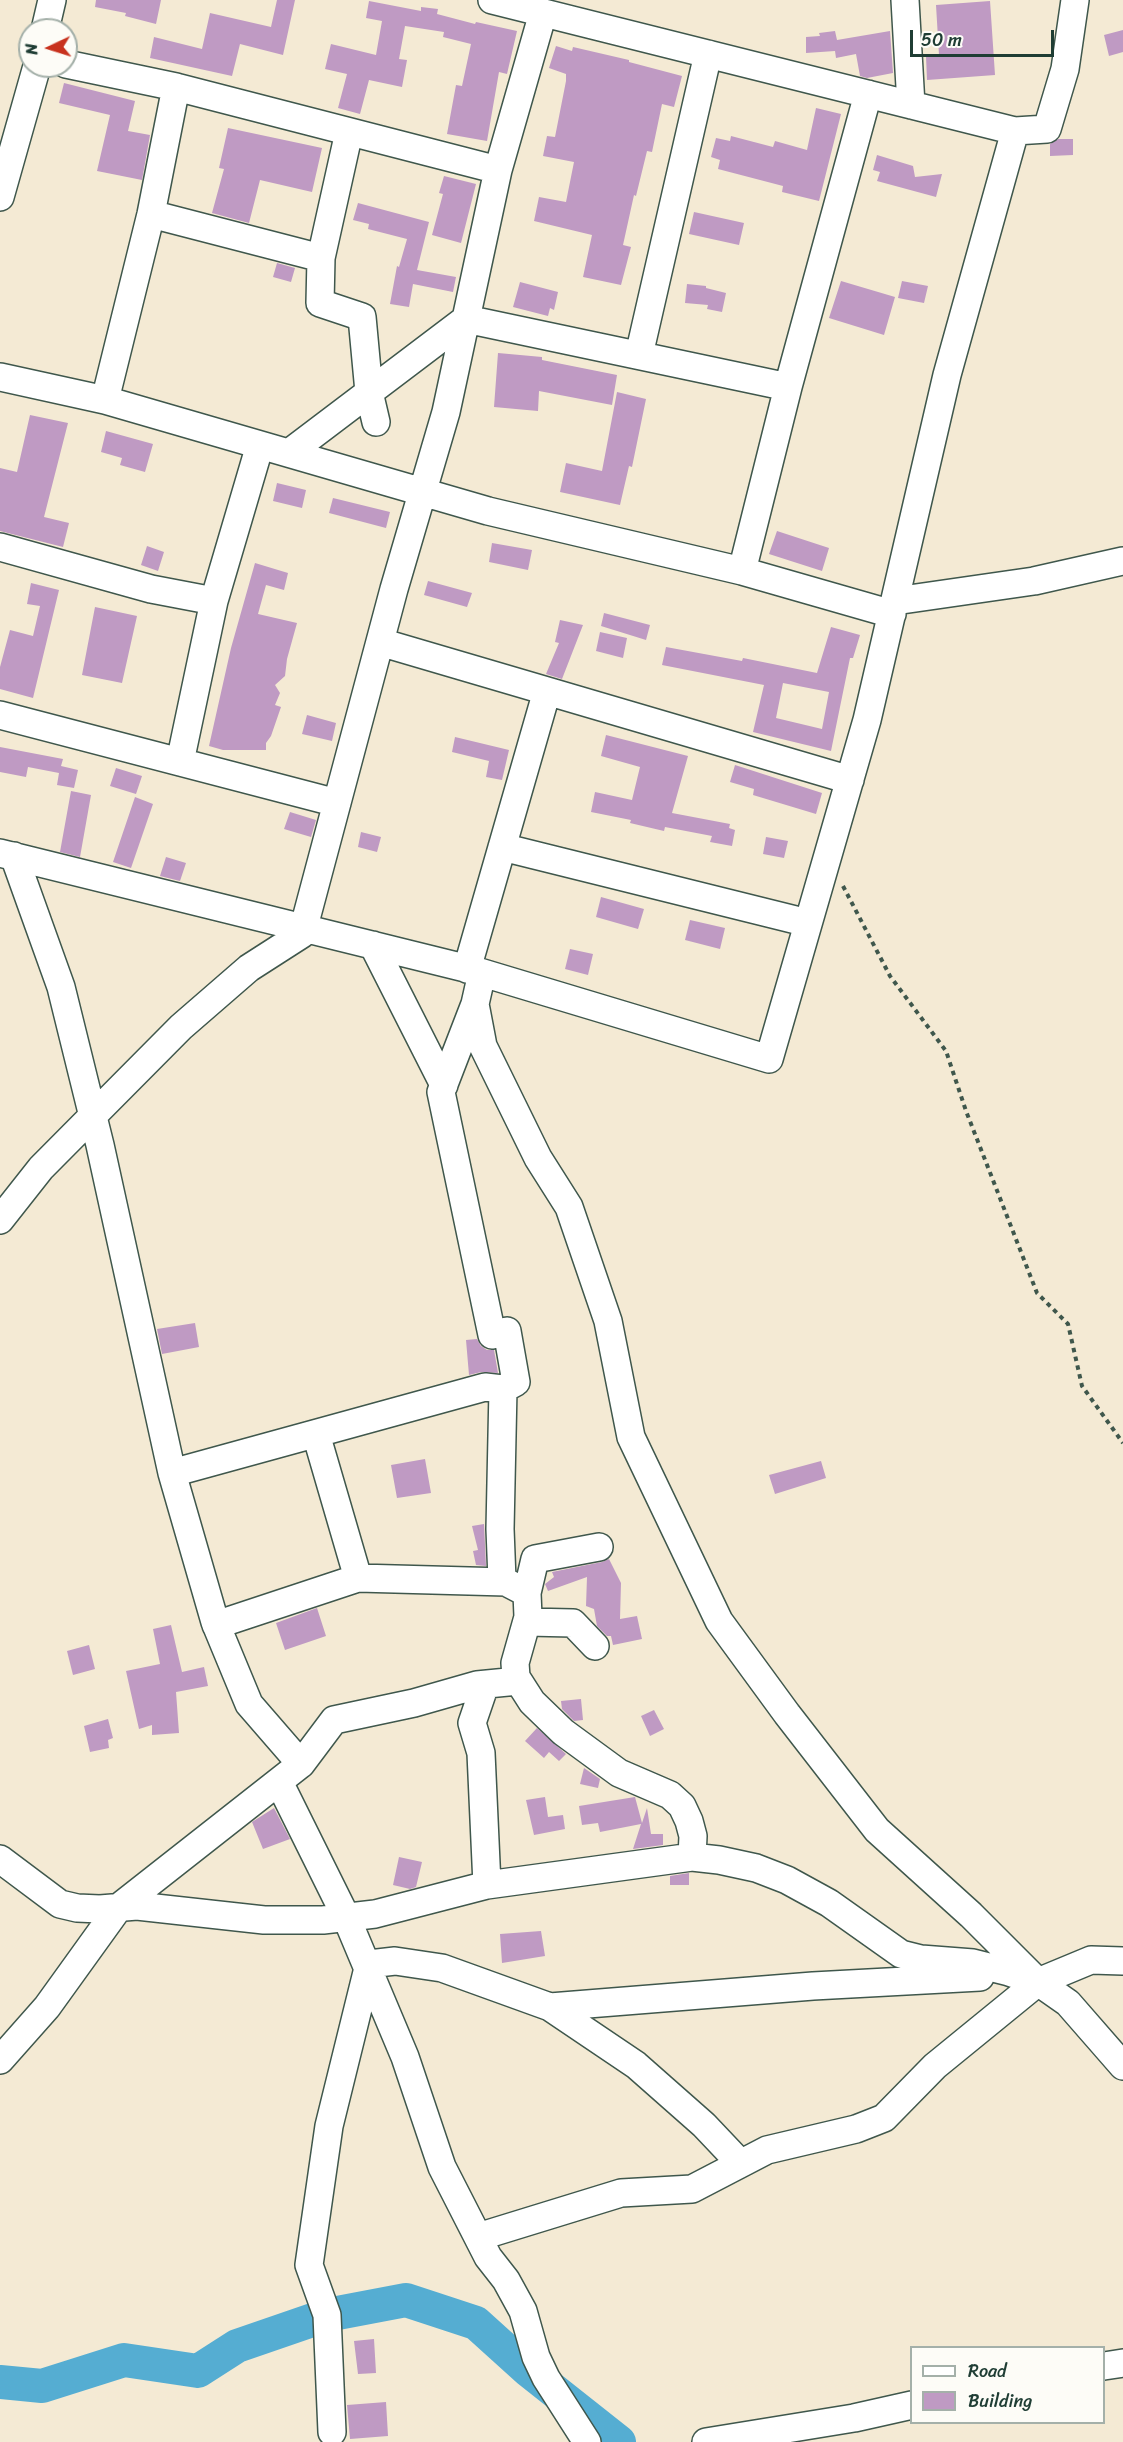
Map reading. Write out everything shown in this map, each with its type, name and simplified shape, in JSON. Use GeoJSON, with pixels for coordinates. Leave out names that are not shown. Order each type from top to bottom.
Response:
{"type":"FeatureCollection","features":[{"type":"Feature","properties":{"kind":"street"},"geometry":{"type":"LineString","coordinates":[[48,18],[52,0]]}},
{"type":"Feature","properties":{"kind":"street"},"geometry":{"type":"LineString","coordinates":[[492,0],[1015,131],[1047,129],[1065,69],[1075,0]]}},
{"type":"Feature","properties":{"kind":"street"},"geometry":{"type":"LineString","coordinates":[[904,0],[911,105]]}},
{"type":"Feature","properties":{"kind":"street"},"geometry":{"type":"LineString","coordinates":[[0,1220],[41,1168],[181,1027],[249,968],[302,934],[380,642],[446,412],[498,170],[543,13]]}},
{"type":"Feature","properties":{"kind":"street"},"geometry":{"type":"LineString","coordinates":[[639,355],[708,54]]}},
{"type":"Feature","properties":{"kind":"street"},"geometry":{"type":"LineString","coordinates":[[78,67],[176,87],[498,170]]}},
{"type":"Feature","properties":{"kind":"street"},"geometry":{"type":"LineString","coordinates":[[0,197],[34,78]]}},
{"type":"Feature","properties":{"kind":"street"},"geometry":{"type":"LineString","coordinates":[[105,400],[151,214],[176,87]]}},
{"type":"Feature","properties":{"kind":"street"},"geometry":{"type":"LineString","coordinates":[[742,571],[788,387],[868,94]]}},
{"type":"Feature","properties":{"kind":"street"},"geometry":{"type":"LineString","coordinates":[[7,854],[474,971],[769,1059],[867,720],[947,375],[1015,131]]}},
{"type":"Feature","properties":{"kind":"street"},"geometry":{"type":"LineString","coordinates":[[349,132],[321,258],[320,303],[362,317],[369,393],[376,422]]}},
{"type":"Feature","properties":{"kind":"street"},"geometry":{"type":"LineString","coordinates":[[151,214],[321,258]]}},
{"type":"Feature","properties":{"kind":"street"},"geometry":{"type":"LineString","coordinates":[[289,453],[466,319],[788,387]]}},
{"type":"Feature","properties":{"kind":"street"},"geometry":{"type":"LineString","coordinates":[[0,377],[105,400],[488,511],[893,608],[1123,561]]}},
{"type":"Feature","properties":{"kind":"street"},"geometry":{"type":"LineString","coordinates":[[180,762],[214,601],[260,445]]}},
{"type":"Feature","properties":{"kind":"street"},"geometry":{"type":"LineString","coordinates":[[0,547],[151,589],[214,601]]}},
{"type":"Feature","properties":{"kind":"street"},"geometry":{"type":"LineString","coordinates":[[380,642],[850,780]]}},
{"type":"Feature","properties":{"kind":"street"},"geometry":{"type":"LineString","coordinates":[[547,691],[502,847],[474,971],[475,1004],[483,1046],[538,1158],[569,1207],[608,1321],[631,1437],[719,1621],[787,1714],[877,1830],[971,1915],[1031,1980],[1068,2003],[1123,2066]]}},
{"type":"Feature","properties":{"kind":"street"},"geometry":{"type":"LineString","coordinates":[[0,715],[337,803]]}},
{"type":"Feature","properties":{"kind":"street"},"geometry":{"type":"LineString","coordinates":[[502,847],[808,923]]}},
{"type":"Feature","properties":{"kind":"street"},"geometry":{"type":"LineString","coordinates":[[7,854],[61,987],[172,1473],[216,1625],[249,1704],[301,1764]]}},
{"type":"Feature","properties":{"kind":"street"},"geometry":{"type":"LineString","coordinates":[[373,945],[444,1085]]}},
{"type":"Feature","properties":{"kind":"street"},"geometry":{"type":"LineString","coordinates":[[172,1473],[485,1387],[502,1389],[516,1382],[507,1331],[492,1335],[441,1092],[475,1004]]}},
{"type":"Feature","properties":{"kind":"street"},"geometry":{"type":"LineString","coordinates":[[502,1389],[500,1529],[502,1580],[516,1587],[527,1622],[515,1663],[518,1681],[532,1702],[563,1732],[586,1750],[619,1773],[670,1795],[682,1806],[693,1836],[692,1857]]}},
{"type":"Feature","properties":{"kind":"street"},"geometry":{"type":"LineString","coordinates":[[316,1434],[358,1578]]}},
{"type":"Feature","properties":{"kind":"street"},"geometry":{"type":"LineString","coordinates":[[516,1587],[535,1559],[599,1547]]}},
{"type":"Feature","properties":{"kind":"street"},"geometry":{"type":"LineString","coordinates":[[216,1625],[358,1578],[516,1587]]}},
{"type":"Feature","properties":{"kind":"street"},"geometry":{"type":"LineString","coordinates":[[527,1622],[573,1623],[595,1646]]}},
{"type":"Feature","properties":{"kind":"street"},"geometry":{"type":"LineString","coordinates":[[0,2060],[47,2007],[119,1907],[301,1764],[334,1720],[414,1703],[485,1684],[518,1681]]}},
{"type":"Feature","properties":{"kind":"street"},"geometry":{"type":"LineString","coordinates":[[485,1684],[472,1723],[481,1753],[488,1885]]}},
{"type":"Feature","properties":{"kind":"street"},"geometry":{"type":"LineString","coordinates":[[279,1782],[347,1918],[405,2057],[442,2167],[478,2237],[523,2311],[536,2357],[546,2378],[587,2442]]}},
{"type":"Feature","properties":{"kind":"street"},"geometry":{"type":"LineString","coordinates":[[0,1859],[60,1904],[77,1908],[137,1906],[264,1920],[347,1918],[375,1914],[488,1885],[692,1857],[719,1860],[747,1866],[788,1880],[829,1903],[901,1954],[921,1959],[973,1963],[1031,1980]]}},
{"type":"Feature","properties":{"kind":"street"},"geometry":{"type":"LineString","coordinates":[[550,2007],[813,1986],[1031,1980],[1091,1960],[1123,1961]]}},
{"type":"Feature","properties":{"kind":"street"},"geometry":{"type":"LineString","coordinates":[[332,2432],[327,2315],[309,2265],[330,2126],[369,1964],[395,1961],[442,1968],[550,2007],[636,2065],[705,2125],[740,2163]]}},
{"type":"Feature","properties":{"kind":"street"},"geometry":{"type":"LineString","coordinates":[[478,2237],[621,2193],[692,2189],[766,2150],[856,2129],[884,2118],[935,2066],[1031,1980]]}},
{"type":"Feature","properties":{"kind":"street"},"geometry":{"type":"LineString","coordinates":[[1105,2366],[1123,2363]]}},
{"type":"Feature","properties":{"kind":"street"},"geometry":{"type":"LineString","coordinates":[[706,2442],[854,2418],[910,2405]]}},
{"type":"Feature","properties":{"kind":"path"},"geometry":{"type":"LineString","coordinates":[[824,868],[837,874],[890,976],[946,1051],[966,1111],[1036,1293],[1068,1324],[1082,1386],[1123,1443]]}},
{"type":"Feature","properties":{"kind":"building"},"geometry":{"type":"Polygon","coordinates":[[[96,0],[161,0],[156,24],[125,16],[126,13],[95,7],[96,0]]]}},
{"type":"Feature","properties":{"kind":"building"},"geometry":{"type":"Polygon","coordinates":[[[277,0],[295,0],[283,55],[240,44],[232,76],[150,58],[154,37],[202,49],[210,13],[271,27],[277,0]]]}},
{"type":"Feature","properties":{"kind":"building"},"geometry":{"type":"Polygon","coordinates":[[[369,1],[421,11],[421,7],[438,9],[437,14],[475,24],[476,22],[517,31],[507,74],[499,72],[487,141],[447,134],[456,85],[462,86],[471,44],[443,37],[444,32],[405,26],[399,59],[407,60],[402,87],[369,80],[360,114],[338,108],[347,74],[325,69],[331,44],[376,55],[382,21],[366,18],[369,1]]]}},
{"type":"Feature","properties":{"kind":"building"},"geometry":{"type":"Polygon","coordinates":[[[990,1],[995,75],[927,80],[926,56],[939,55],[936,5],[990,1]]]}},
{"type":"Feature","properties":{"kind":"building"},"geometry":{"type":"Polygon","coordinates":[[[1123,30],[1123,52],[1109,56],[1104,35],[1123,30]]]}},
{"type":"Feature","properties":{"kind":"building"},"geometry":{"type":"Polygon","coordinates":[[[835,31],[837,40],[890,31],[893,73],[867,78],[860,76],[856,54],[836,58],[835,51],[806,53],[806,37],[820,36],[819,33],[835,31]]]}},
{"type":"Feature","properties":{"kind":"building"},"geometry":{"type":"Polygon","coordinates":[[[556,46],[572,51],[573,47],[629,60],[629,62],[682,76],[674,107],[662,104],[652,152],[647,151],[636,196],[634,195],[623,245],[631,247],[621,285],[583,277],[592,235],[534,221],[539,197],[566,202],[574,162],[543,156],[547,136],[555,137],[566,81],[566,74],[549,68],[556,46]]]}},
{"type":"Feature","properties":{"kind":"building"},"geometry":{"type":"Polygon","coordinates":[[[64,83],[135,101],[128,131],[150,135],[142,180],[97,171],[110,115],[59,103],[64,83]]]}},
{"type":"Feature","properties":{"kind":"building"},"geometry":{"type":"Polygon","coordinates":[[[816,108],[841,114],[819,201],[782,192],[783,186],[718,169],[720,160],[711,157],[716,138],[730,141],[731,136],[773,147],[775,141],[807,150],[816,108]]]}},
{"type":"Feature","properties":{"kind":"building"},"geometry":{"type":"Polygon","coordinates":[[[228,128],[322,148],[312,192],[260,180],[249,223],[212,213],[224,169],[219,168],[228,128]]]}},
{"type":"Feature","properties":{"kind":"building"},"geometry":{"type":"Polygon","coordinates":[[[1058,139],[1073,139],[1073,155],[1050,156],[1050,144],[1058,139]]]}},
{"type":"Feature","properties":{"kind":"building"},"geometry":{"type":"Polygon","coordinates":[[[877,155],[913,166],[915,177],[942,174],[936,197],[877,181],[880,172],[873,170],[877,155]]]}},
{"type":"Feature","properties":{"kind":"building"},"geometry":{"type":"Polygon","coordinates":[[[444,176],[476,184],[461,243],[432,235],[443,194],[439,193],[444,176]]]}},
{"type":"Feature","properties":{"kind":"building"},"geometry":{"type":"Polygon","coordinates":[[[358,203],[429,222],[417,270],[456,277],[453,292],[413,284],[409,307],[390,304],[397,266],[399,267],[407,239],[368,229],[369,224],[353,220],[358,203]]]}},
{"type":"Feature","properties":{"kind":"building"},"geometry":{"type":"Polygon","coordinates":[[[694,212],[744,223],[739,245],[689,234],[694,212]]]}},
{"type":"Feature","properties":{"kind":"building"},"geometry":{"type":"Polygon","coordinates":[[[277,263],[295,268],[291,282],[273,277],[277,263]]]}},
{"type":"Feature","properties":{"kind":"building"},"geometry":{"type":"Polygon","coordinates":[[[841,281],[895,297],[884,335],[829,318],[841,281]]]}},
{"type":"Feature","properties":{"kind":"building"},"geometry":{"type":"Polygon","coordinates":[[[902,281],[928,286],[924,303],[898,298],[902,281]]]}},
{"type":"Feature","properties":{"kind":"building"},"geometry":{"type":"Polygon","coordinates":[[[520,282],[558,292],[554,310],[550,308],[548,316],[513,307],[520,282]]]}},
{"type":"Feature","properties":{"kind":"building"},"geometry":{"type":"Polygon","coordinates":[[[687,284],[706,286],[706,288],[726,293],[722,312],[707,309],[708,305],[685,303],[687,284]]]}},
{"type":"Feature","properties":{"kind":"building"},"geometry":{"type":"Polygon","coordinates":[[[498,353],[542,357],[542,360],[617,375],[612,405],[539,391],[538,411],[494,407],[498,353]]]}},
{"type":"Feature","properties":{"kind":"building"},"geometry":{"type":"Polygon","coordinates":[[[617,392],[646,399],[632,467],[629,466],[620,505],[560,492],[566,463],[602,471],[617,392]]]}},
{"type":"Feature","properties":{"kind":"building"},"geometry":{"type":"Polygon","coordinates":[[[30,415],[68,423],[44,517],[69,523],[63,547],[0,531],[0,468],[17,472],[30,415]]]}},
{"type":"Feature","properties":{"kind":"building"},"geometry":{"type":"Polygon","coordinates":[[[106,431],[153,444],[145,472],[120,465],[122,458],[101,452],[106,431]]]}},
{"type":"Feature","properties":{"kind":"building"},"geometry":{"type":"Polygon","coordinates":[[[277,483],[306,490],[302,508],[273,501],[277,483]]]}},
{"type":"Feature","properties":{"kind":"building"},"geometry":{"type":"Polygon","coordinates":[[[333,498],[390,512],[386,528],[329,513],[333,498]]]}},
{"type":"Feature","properties":{"kind":"building"},"geometry":{"type":"Polygon","coordinates":[[[777,531],[829,548],[822,571],[769,554],[777,531]]]}},
{"type":"Feature","properties":{"kind":"building"},"geometry":{"type":"Polygon","coordinates":[[[492,543],[532,550],[528,570],[489,562],[492,543]]]}},
{"type":"Feature","properties":{"kind":"building"},"geometry":{"type":"Polygon","coordinates":[[[147,546],[164,552],[158,571],[141,565],[147,546]]]}},
{"type":"Feature","properties":{"kind":"building"},"geometry":{"type":"Polygon","coordinates":[[[255,563],[288,573],[284,590],[266,585],[258,614],[297,623],[287,659],[285,676],[275,685],[280,693],[275,705],[281,707],[271,736],[266,743],[266,750],[223,750],[209,746],[231,648],[255,563]]]}},
{"type":"Feature","properties":{"kind":"building"},"geometry":{"type":"Polygon","coordinates":[[[428,581],[472,593],[467,607],[424,595],[428,581]]]}},
{"type":"Feature","properties":{"kind":"building"},"geometry":{"type":"Polygon","coordinates":[[[31,583],[59,590],[33,698],[0,689],[0,667],[10,630],[33,636],[40,606],[27,604],[31,583]]]}},
{"type":"Feature","properties":{"kind":"building"},"geometry":{"type":"Polygon","coordinates":[[[95,607],[137,616],[122,683],[82,675],[95,607]]]}},
{"type":"Feature","properties":{"kind":"building"},"geometry":{"type":"Polygon","coordinates":[[[604,613],[650,625],[646,640],[601,626],[604,613]]]}},
{"type":"Feature","properties":{"kind":"building"},"geometry":{"type":"Polygon","coordinates":[[[560,620],[583,625],[562,679],[546,674],[559,643],[555,642],[560,620]]]}},
{"type":"Feature","properties":{"kind":"building"},"geometry":{"type":"Polygon","coordinates":[[[831,627],[860,635],[853,658],[850,658],[831,751],[753,732],[764,685],[662,665],[666,647],[742,661],[743,658],[817,673],[831,627]],[[783,683],[776,718],[822,729],[829,692],[783,683]]]}},
{"type":"Feature","properties":{"kind":"building"},"geometry":{"type":"Polygon","coordinates":[[[600,632],[627,638],[623,658],[596,651],[600,632]]]}},
{"type":"Feature","properties":{"kind":"building"},"geometry":{"type":"Polygon","coordinates":[[[307,715],[336,723],[332,741],[302,734],[307,715]]]}},
{"type":"Feature","properties":{"kind":"building"},"geometry":{"type":"Polygon","coordinates":[[[606,735],[688,756],[672,813],[730,824],[729,828],[735,830],[732,846],[710,842],[712,836],[665,827],[664,831],[630,823],[631,820],[591,812],[595,792],[632,800],[640,767],[601,756],[606,735]]]}},
{"type":"Feature","properties":{"kind":"building"},"geometry":{"type":"Polygon","coordinates":[[[455,737],[509,750],[502,780],[486,777],[489,761],[452,752],[455,737]]]}},
{"type":"Feature","properties":{"kind":"building"},"geometry":{"type":"Polygon","coordinates":[[[0,747],[63,759],[61,766],[78,770],[74,788],[57,785],[59,773],[28,767],[26,777],[0,772],[0,747]]]}},
{"type":"Feature","properties":{"kind":"building"},"geometry":{"type":"Polygon","coordinates":[[[735,765],[822,793],[816,814],[753,795],[754,789],[730,782],[735,765]]]}},
{"type":"Feature","properties":{"kind":"building"},"geometry":{"type":"Polygon","coordinates":[[[116,768],[142,776],[136,794],[110,786],[116,768]]]}},
{"type":"Feature","properties":{"kind":"building"},"geometry":{"type":"Polygon","coordinates":[[[71,791],[91,795],[80,857],[60,852],[71,791]]]}},
{"type":"Feature","properties":{"kind":"building"},"geometry":{"type":"Polygon","coordinates":[[[135,797],[153,804],[131,868],[113,862],[135,797]]]}},
{"type":"Feature","properties":{"kind":"building"},"geometry":{"type":"Polygon","coordinates":[[[290,812],[316,820],[311,837],[284,829],[290,812]]]}},
{"type":"Feature","properties":{"kind":"building"},"geometry":{"type":"Polygon","coordinates":[[[361,832],[381,837],[377,852],[358,847],[361,832]]]}},
{"type":"Feature","properties":{"kind":"building"},"geometry":{"type":"Polygon","coordinates":[[[766,837],[788,841],[784,858],[763,854],[766,837]]]}},
{"type":"Feature","properties":{"kind":"building"},"geometry":{"type":"Polygon","coordinates":[[[166,857],[186,863],[180,881],[160,876],[166,857]]]}},
{"type":"Feature","properties":{"kind":"building"},"geometry":{"type":"Polygon","coordinates":[[[601,897],[644,909],[638,929],[596,917],[601,897]]]}},
{"type":"Feature","properties":{"kind":"building"},"geometry":{"type":"Polygon","coordinates":[[[690,920],[725,928],[720,949],[685,940],[690,920]]]}},
{"type":"Feature","properties":{"kind":"building"},"geometry":{"type":"Polygon","coordinates":[[[570,949],[593,954],[588,975],[565,969],[570,949]]]}},
{"type":"Feature","properties":{"kind":"building"},"geometry":{"type":"Polygon","coordinates":[[[195,1323],[199,1347],[162,1354],[157,1329],[195,1323]]]}},
{"type":"Feature","properties":{"kind":"building"},"geometry":{"type":"Polygon","coordinates":[[[477,1339],[487,1350],[494,1350],[498,1373],[481,1372],[469,1375],[466,1340],[477,1339]]]}},
{"type":"Feature","properties":{"kind":"building"},"geometry":{"type":"Polygon","coordinates":[[[425,1459],[431,1493],[397,1498],[391,1465],[425,1459]]]}},
{"type":"Feature","properties":{"kind":"building"},"geometry":{"type":"Polygon","coordinates":[[[821,1461],[826,1478],[775,1494],[769,1475],[821,1461]]]}},
{"type":"Feature","properties":{"kind":"building"},"geometry":{"type":"Polygon","coordinates":[[[484,1524],[486,1566],[476,1565],[473,1551],[478,1550],[472,1526],[484,1524]]]}},
{"type":"Feature","properties":{"kind":"building"},"geometry":{"type":"Polygon","coordinates":[[[609,1559],[621,1583],[620,1619],[637,1616],[642,1639],[613,1645],[611,1636],[607,1636],[597,1626],[594,1609],[586,1606],[587,1577],[548,1591],[545,1584],[554,1577],[552,1572],[609,1559]]]}},
{"type":"Feature","properties":{"kind":"building"},"geometry":{"type":"Polygon","coordinates":[[[317,1608],[326,1636],[285,1650],[276,1623],[317,1608]]]}},
{"type":"Feature","properties":{"kind":"building"},"geometry":{"type":"Polygon","coordinates":[[[171,1625],[182,1672],[204,1667],[208,1686],[176,1692],[179,1733],[152,1735],[152,1725],[139,1729],[126,1671],[160,1664],[153,1629],[171,1625]]]}},
{"type":"Feature","properties":{"kind":"building"},"geometry":{"type":"Polygon","coordinates":[[[89,1645],[95,1669],[73,1675],[67,1651],[89,1645]]]}},
{"type":"Feature","properties":{"kind":"building"},"geometry":{"type":"Polygon","coordinates":[[[581,1699],[583,1720],[574,1721],[562,1709],[561,1701],[581,1699]]]}},
{"type":"Feature","properties":{"kind":"building"},"geometry":{"type":"Polygon","coordinates":[[[654,1710],[664,1729],[650,1736],[641,1716],[654,1710]]]}},
{"type":"Feature","properties":{"kind":"building"},"geometry":{"type":"Polygon","coordinates":[[[108,1719],[113,1738],[108,1740],[109,1748],[90,1752],[84,1726],[108,1719]]]}},
{"type":"Feature","properties":{"kind":"building"},"geometry":{"type":"Polygon","coordinates":[[[537,1728],[566,1754],[559,1761],[549,1752],[544,1758],[525,1741],[537,1728]]]}},
{"type":"Feature","properties":{"kind":"building"},"geometry":{"type":"Polygon","coordinates":[[[584,1768],[600,1779],[598,1788],[580,1784],[584,1768]]]}},
{"type":"Feature","properties":{"kind":"building"},"geometry":{"type":"Polygon","coordinates":[[[545,1797],[548,1817],[563,1815],[565,1829],[534,1835],[526,1800],[545,1797]]]}},
{"type":"Feature","properties":{"kind":"building"},"geometry":{"type":"Polygon","coordinates":[[[635,1797],[642,1823],[647,1808],[651,1834],[663,1834],[663,1845],[633,1849],[641,1824],[600,1832],[598,1823],[582,1825],[579,1806],[635,1797]]]}},
{"type":"Feature","properties":{"kind":"building"},"geometry":{"type":"Polygon","coordinates":[[[274,1808],[290,1839],[263,1849],[252,1822],[274,1808]]]}},
{"type":"Feature","properties":{"kind":"building"},"geometry":{"type":"Polygon","coordinates":[[[399,1857],[422,1862],[416,1887],[410,1889],[393,1885],[399,1857]]]}},
{"type":"Feature","properties":{"kind":"building"},"geometry":{"type":"Polygon","coordinates":[[[689,1873],[689,1885],[670,1885],[670,1876],[689,1873]]]}},
{"type":"Feature","properties":{"kind":"building"},"geometry":{"type":"Polygon","coordinates":[[[541,1931],[545,1956],[502,1963],[500,1934],[541,1931]]]}},
{"type":"Feature","properties":{"kind":"building"},"geometry":{"type":"Polygon","coordinates":[[[374,2339],[376,2373],[358,2374],[354,2341],[374,2339]]]}},
{"type":"Feature","properties":{"kind":"building"},"geometry":{"type":"Polygon","coordinates":[[[386,2402],[388,2436],[350,2439],[347,2405],[386,2402]]]}},
{"type":"Feature","properties":{"kind":"waterway"},"geometry":{"type":"LineString","coordinates":[[0,2382],[42,2386],[124,2360],[198,2371],[237,2346],[327,2315],[406,2300],[476,2323],[528,2370],[619,2442]]}}]}
